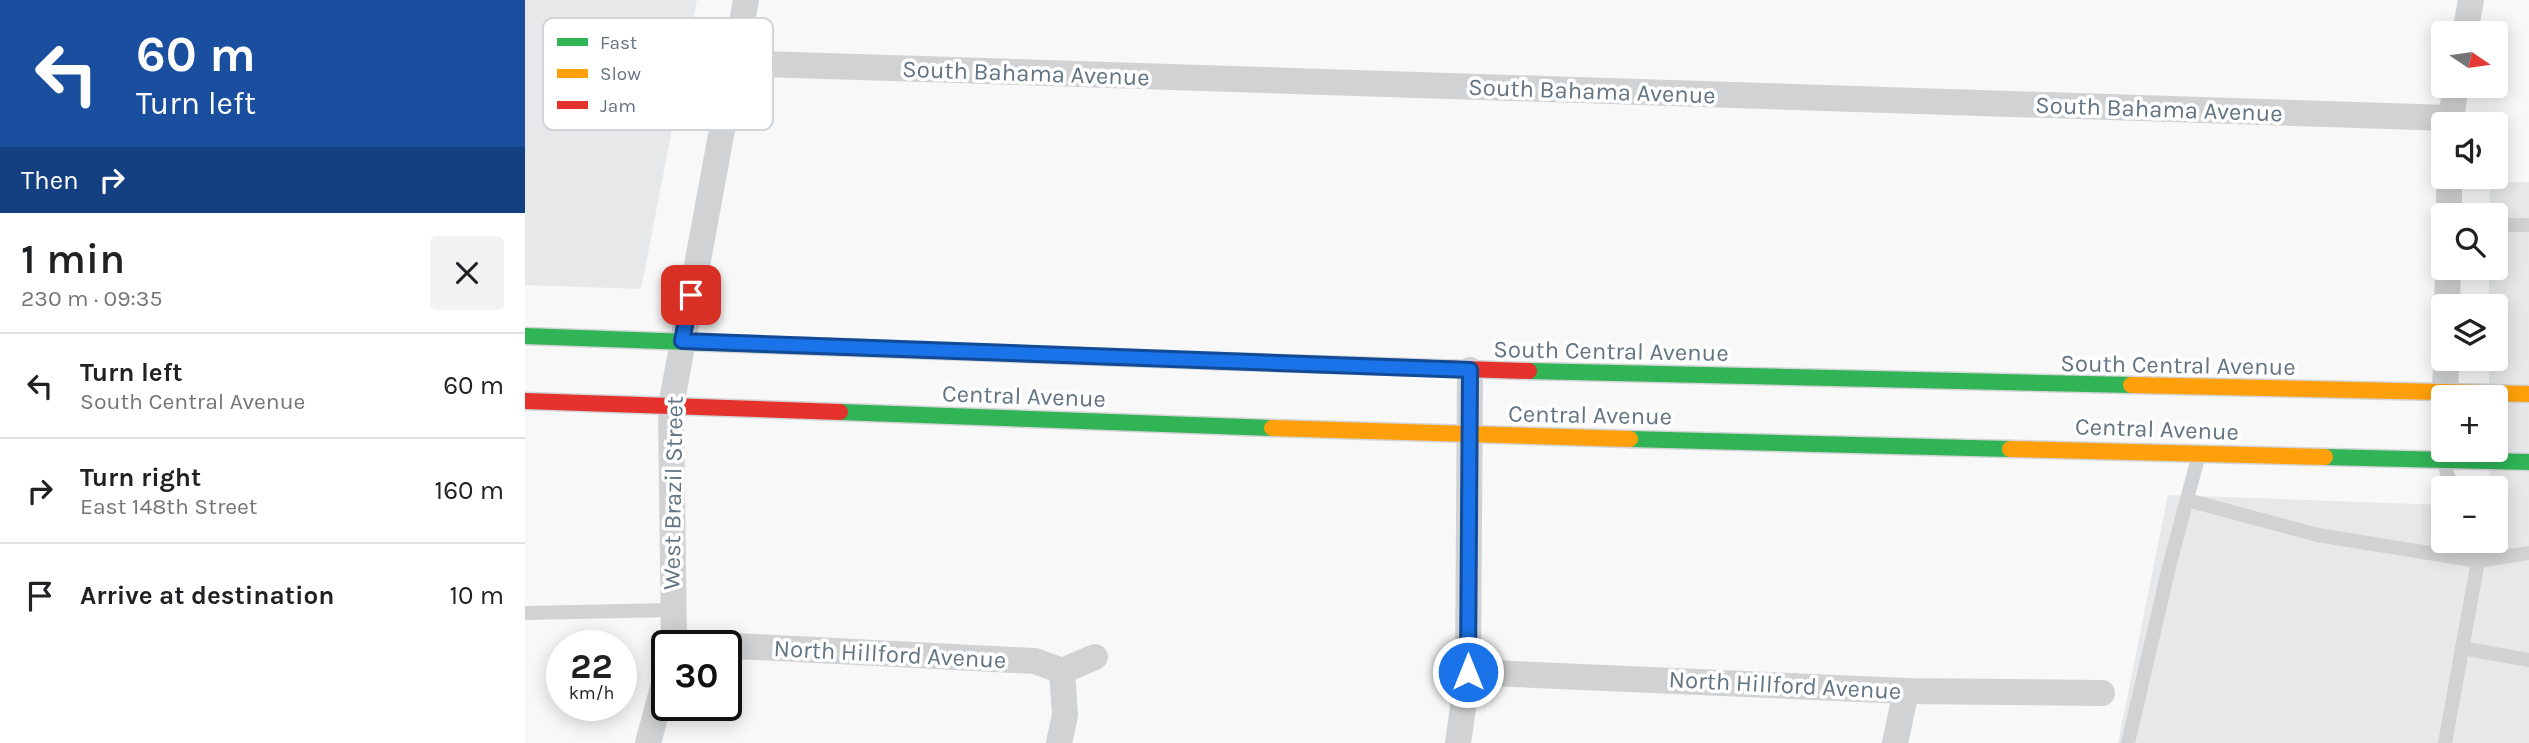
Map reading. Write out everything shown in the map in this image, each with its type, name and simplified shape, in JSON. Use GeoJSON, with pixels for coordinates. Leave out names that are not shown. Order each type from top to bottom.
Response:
{"type":"FeatureCollection","features":[{"type":"Feature","properties":{"kind":"main road","name":"South Central Avenue"},"geometry":{"type":"LineString","coordinates":[[525,336],[1470,370],[2431,396]]}},
{"type":"Feature","properties":{"kind":"main road","name":"South Central Avenue"},"geometry":{"type":"LineString","coordinates":[[2508,394],[2529,394]]}},
{"type":"Feature","properties":{"kind":"main road","name":"Central Avenue"},"geometry":{"type":"LineString","coordinates":[[525,401],[1470,435],[2200,453],[2431,455]]}},
{"type":"Feature","properties":{"kind":"main road","name":"Central Avenue"},"geometry":{"type":"LineString","coordinates":[[2508,460],[2529,462]]}},
{"type":"Feature","properties":{"kind":"street","name":"West Brazil Street"},"geometry":{"type":"LineString","coordinates":[[743,18],[747,0]]}},
{"type":"Feature","properties":{"kind":"street"},"geometry":{"type":"LineString","coordinates":[[2467,21],[2471,0]]}},
{"type":"Feature","properties":{"kind":"street","name":"South Bahama Avenue"},"geometry":{"type":"LineString","coordinates":[[773,64],[2431,120]]}},
{"type":"Feature","properties":{"kind":"street","name":"West Brazil Street"},"geometry":{"type":"LineString","coordinates":[[674,630],[671,406],[721,130]]}},
{"type":"Feature","properties":{"kind":"street"},"geometry":{"type":"LineString","coordinates":[[1458,743],[1468,672],[1470,370]]}},
{"type":"Feature","properties":{"kind":"street","name":"North Hillford Avenue"},"geometry":{"type":"LineString","coordinates":[[742,648],[1035,661],[1062,671]]}},
{"type":"Feature","properties":{"kind":"street"},"geometry":{"type":"LineString","coordinates":[[1059,743],[1065,715],[1062,671],[1095,657]]}},
{"type":"Feature","properties":{"kind":"street","name":"North Hillford Avenue"},"geometry":{"type":"LineString","coordinates":[[1468,672],[1906,691],[2102,693]]}},
{"type":"Feature","properties":{"kind":"street"},"geometry":{"type":"LineString","coordinates":[[1895,743],[1906,691]]}},
{"type":"Feature","properties":{"kind":"street"},"geometry":{"type":"LineString","coordinates":[[648,743],[654,721]]}},
{"type":"Feature","properties":{"kind":"lane"},"geometry":{"type":"LineString","coordinates":[[2508,225],[2529,225]]}},
{"type":"Feature","properties":{"kind":"lane"},"geometry":{"type":"LineString","coordinates":[[2128,743],[2200,453]]}},
{"type":"Feature","properties":{"kind":"lane"},"geometry":{"type":"LineString","coordinates":[[2187,500],[2318,535],[2478,561],[2529,553]]}},
{"type":"Feature","properties":{"kind":"lane"},"geometry":{"type":"LineString","coordinates":[[2445,743],[2478,561],[2475,553]]}},
{"type":"Feature","properties":{"kind":"lane"},"geometry":{"type":"LineString","coordinates":[[525,613],[673,610]]}},
{"type":"Feature","properties":{"kind":"lane"},"geometry":{"type":"LineString","coordinates":[[2462,648],[2529,660]]}},
{"type":"Feature","properties":{"kind":"shaded area"},"geometry":{"type":"Polygon","coordinates":[[[525,0],[697,0],[694,18],[543,18],[543,130],[672,130],[641,289],[525,285],[525,0]]]}},
{"type":"Feature","properties":{"kind":"shaded area"},"geometry":{"type":"Polygon","coordinates":[[[2508,182],[2529,182],[2529,743],[2118,743],[2168,495],[2431,505],[2431,553],[2508,553],[2508,476],[2489,476],[2489,462],[2508,462],[2508,385],[2489,385],[2489,371],[2508,371],[2508,294],[2489,294],[2489,280],[2508,280],[2508,203],[2489,203],[2490,189],[2508,189],[2508,182]]]}},
{"type":"Feature","properties":{"kind":"traffic: fast"},"geometry":{"type":"LineString","coordinates":[[525,336],[1216,361]]}},
{"type":"Feature","properties":{"kind":"traffic: fast"},"geometry":{"type":"LineString","coordinates":[[1529,371],[2131,385]]}},
{"type":"Feature","properties":{"kind":"traffic: fast"},"geometry":{"type":"LineString","coordinates":[[840,412],[1272,428]]}},
{"type":"Feature","properties":{"kind":"traffic: fast"},"geometry":{"type":"LineString","coordinates":[[1630,439],[2010,449]]}},
{"type":"Feature","properties":{"kind":"traffic: fast"},"geometry":{"type":"LineString","coordinates":[[2325,457],[2529,462]]}},
{"type":"Feature","properties":{"kind":"traffic: slow"},"geometry":{"type":"LineString","coordinates":[[2131,385],[2529,394]]}},
{"type":"Feature","properties":{"kind":"traffic: slow"},"geometry":{"type":"LineString","coordinates":[[1272,428],[1630,439]]}},
{"type":"Feature","properties":{"kind":"traffic: slow"},"geometry":{"type":"LineString","coordinates":[[2010,449],[2325,457]]}},
{"type":"Feature","properties":{"kind":"traffic: jam"},"geometry":{"type":"LineString","coordinates":[[1216,361],[1529,371]]}},
{"type":"Feature","properties":{"kind":"traffic: jam"},"geometry":{"type":"LineString","coordinates":[[525,401],[840,412]]}},
{"type":"Feature","properties":{"kind":"route"},"geometry":{"type":"LineString","coordinates":[[691,295],[682,341],[1470,370],[1468,672]]}}]}
